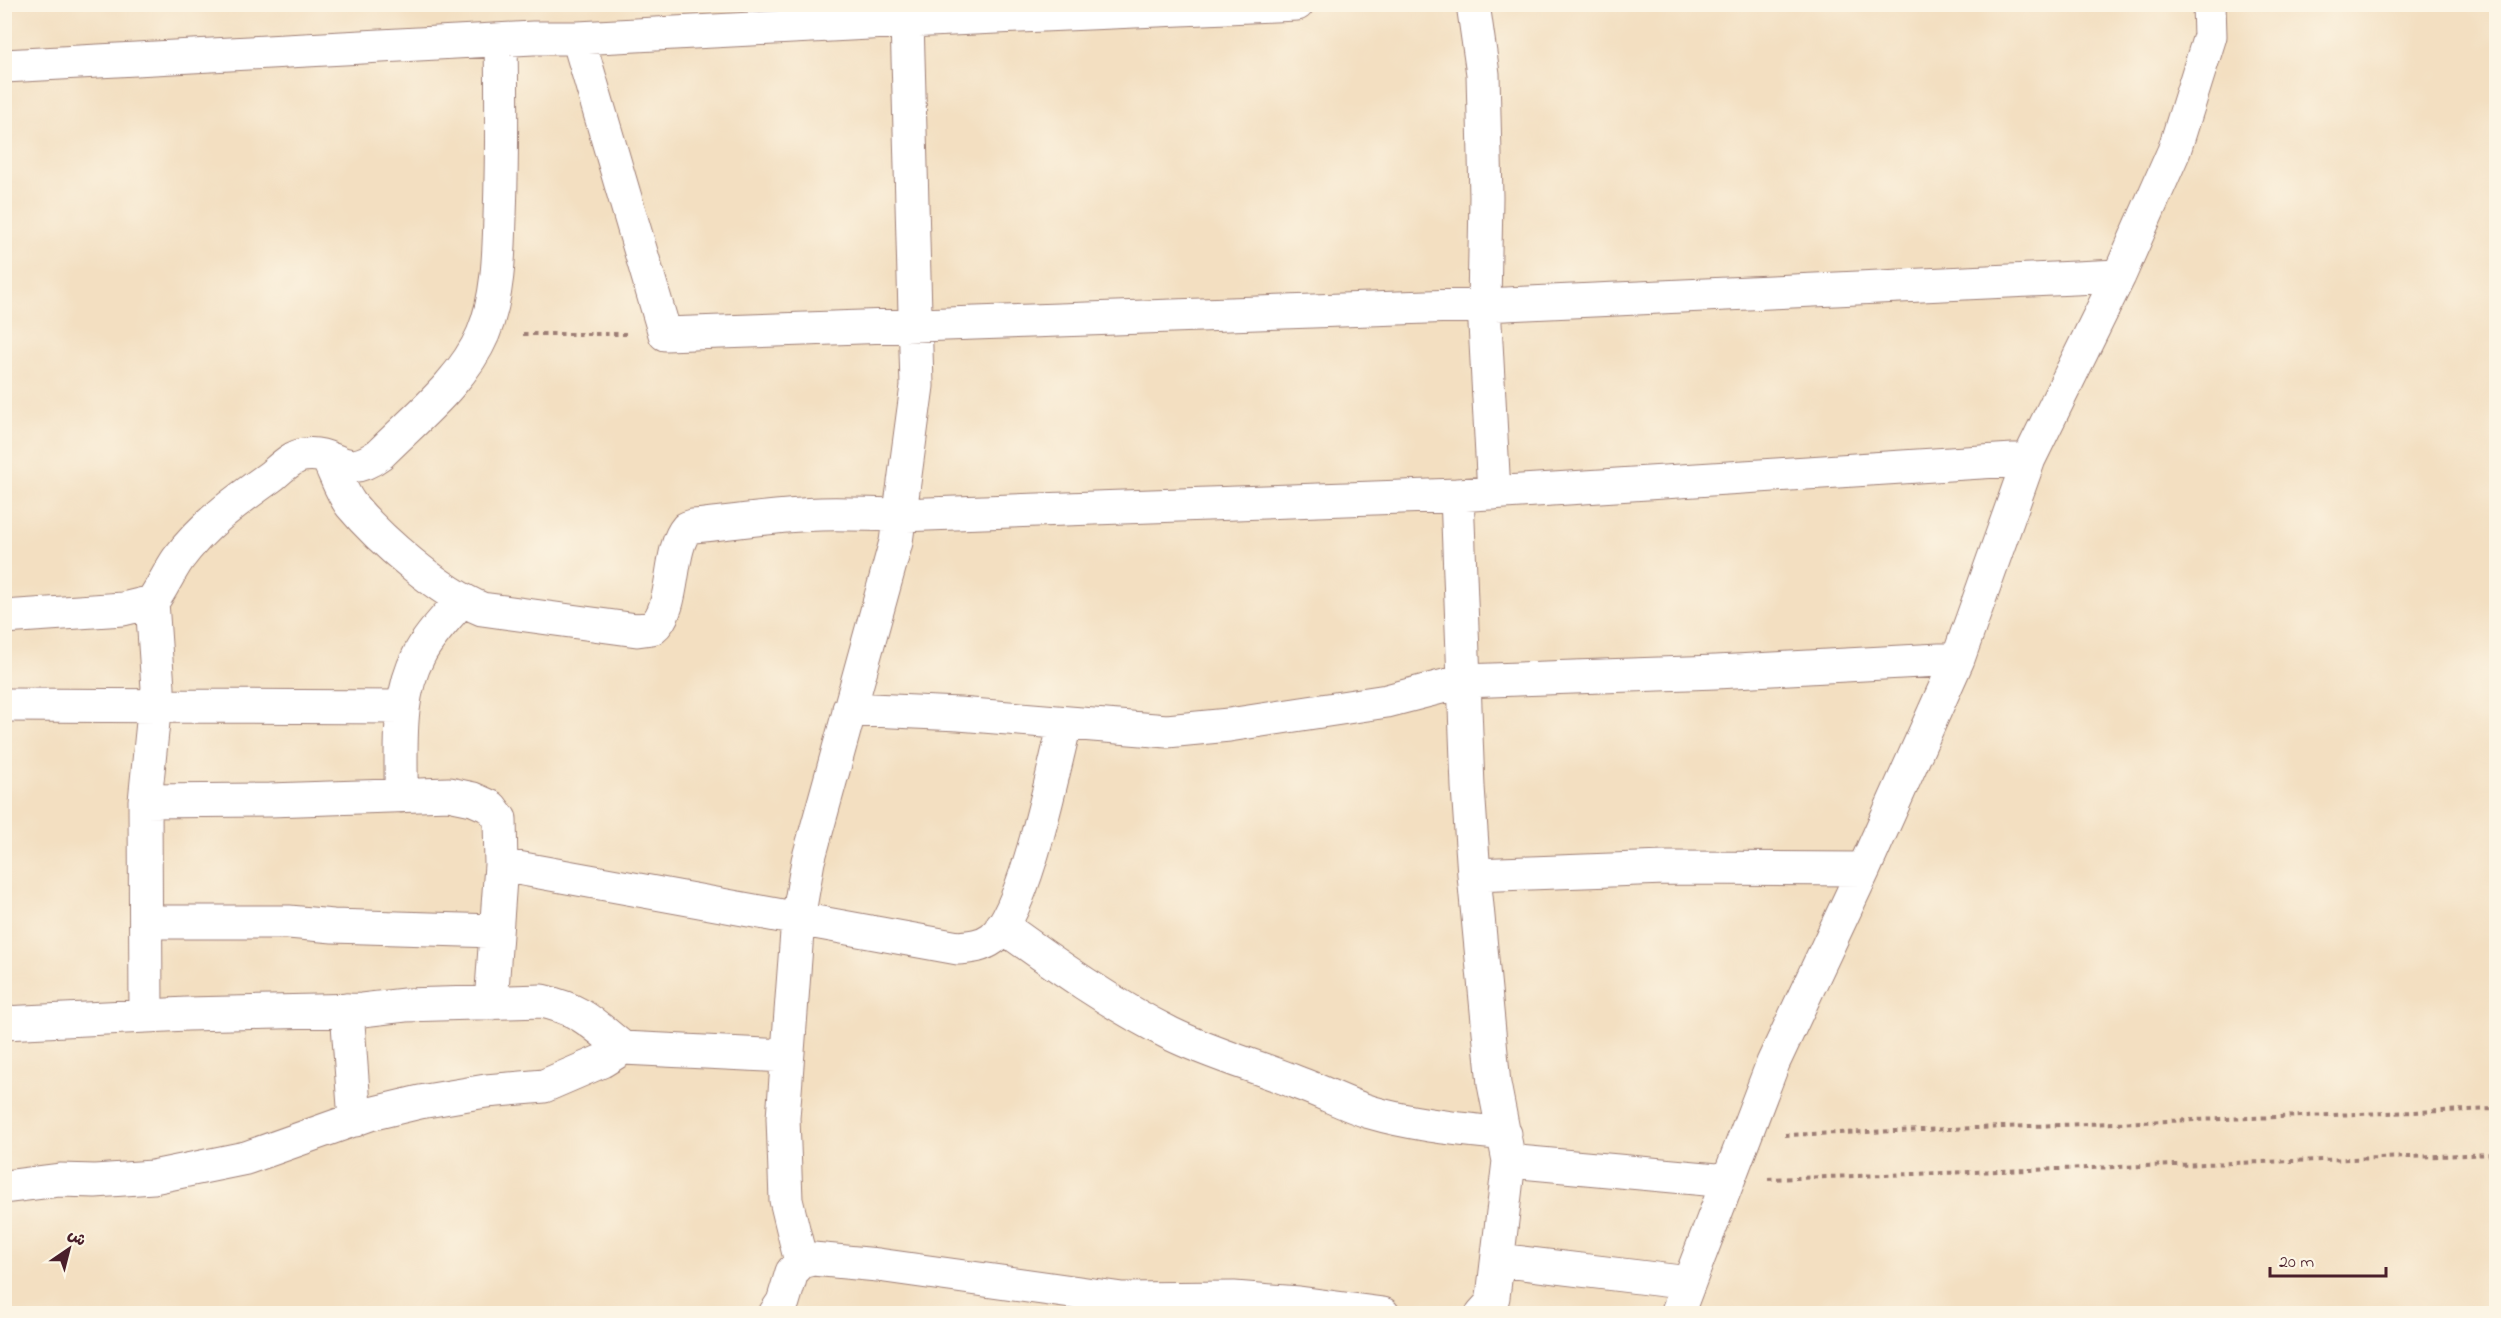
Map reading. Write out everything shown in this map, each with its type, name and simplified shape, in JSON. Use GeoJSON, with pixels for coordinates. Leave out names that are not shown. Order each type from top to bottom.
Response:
{"type":"FeatureCollection","features":[{"type":"Feature","properties":{"kind":"street"},"geometry":{"type":"LineString","coordinates":[[4,66],[501,40],[1297,4]]}},
{"type":"Feature","properties":{"kind":"street"},"geometry":{"type":"LineString","coordinates":[[1473,4],[1483,85],[1486,197],[1484,305],[1494,493]]}},
{"type":"Feature","properties":{"kind":"street"},"geometry":{"type":"LineString","coordinates":[[1677,1314],[1773,1063],[1864,869],[1958,659],[2029,459],[2119,276],[2174,151],[2210,36],[2209,4]]}},
{"type":"Feature","properties":{"kind":"street"},"geometry":{"type":"LineString","coordinates":[[801,1262],[786,1200],[783,1118],[798,920],[808,861],[896,542],[917,386],[907,21]]}},
{"type":"Feature","properties":{"kind":"street"},"geometry":{"type":"LineString","coordinates":[[578,38],[664,334],[1484,305],[2119,276]]}},
{"type":"Feature","properties":{"kind":"street"},"geometry":{"type":"LineString","coordinates":[[146,1016],[145,801],[158,688],[152,602],[177,561],[219,515],[300,455],[315,453],[352,467],[367,464],[380,454],[453,380],[483,333],[493,295],[499,250],[503,135],[501,40]]}},
{"type":"Feature","properties":{"kind":"street"},"geometry":{"type":"LineString","coordinates":[[328,459],[350,503],[416,566],[461,600],[482,609],[627,630],[652,628],[661,616],[671,585],[680,540],[687,528],[797,515],[900,515],[1457,495],[2029,459]]}},
{"type":"Feature","properties":{"kind":"street"},"geometry":{"type":"LineString","coordinates":[[1457,495],[1467,787],[1494,1084],[1507,1148],[1493,1297],[1491,1304],[1482,1314]]}},
{"type":"Feature","properties":{"kind":"street"},"geometry":{"type":"LineString","coordinates":[[401,796],[402,707],[406,684],[420,653],[461,600]]}},
{"type":"Feature","properties":{"kind":"street"},"geometry":{"type":"LineString","coordinates":[[4,617],[123,609],[152,602]]}},
{"type":"Feature","properties":{"kind":"street"},"geometry":{"type":"LineString","coordinates":[[849,709],[959,714],[1065,724],[1167,730],[1229,725],[1387,701],[1464,681],[1716,672],[1958,659]]}},
{"type":"Feature","properties":{"kind":"street"},"geometry":{"type":"LineString","coordinates":[[4,705],[155,708],[402,707]]}},
{"type":"Feature","properties":{"kind":"street"},"geometry":{"type":"LineString","coordinates":[[501,865],[958,948],[975,947],[993,938],[1015,903],[1031,858],[1065,724]]}},
{"type":"Feature","properties":{"kind":"street"},"geometry":{"type":"LineString","coordinates":[[145,801],[449,795],[473,799],[491,807],[500,819],[501,865],[491,1003]]}},
{"type":"Feature","properties":{"kind":"street"},"geometry":{"type":"LineString","coordinates":[[1474,875],[1665,868],[1864,869]]}},
{"type":"Feature","properties":{"kind":"street"},"geometry":{"type":"LineString","coordinates":[[146,922],[290,922],[333,927],[495,931]]}},
{"type":"Feature","properties":{"kind":"street"},"geometry":{"type":"LineString","coordinates":[[1002,926],[1114,1002],[1170,1033],[1225,1058],[1300,1083],[1333,1100],[1372,1113],[1507,1148],[1728,1181]]}},
{"type":"Feature","properties":{"kind":"street"},"geometry":{"type":"LineString","coordinates":[[4,1023],[542,1001],[581,1013],[623,1048]]}},
{"type":"Feature","properties":{"kind":"street"},"geometry":{"type":"LineString","coordinates":[[347,1010],[355,1120]]}},
{"type":"Feature","properties":{"kind":"street"},"geometry":{"type":"LineString","coordinates":[[4,1187],[60,1180],[95,1181],[153,1177],[246,1158],[355,1120],[420,1102],[486,1091],[544,1086],[602,1061],[623,1048],[787,1056]]}},
{"type":"Feature","properties":{"kind":"street"},"geometry":{"type":"LineString","coordinates":[[775,1314],[783,1302],[792,1272],[801,1262],[813,1259],[878,1265],[1122,1299],[1234,1298],[1299,1303],[1383,1314]]}},
{"type":"Feature","properties":{"kind":"street"},"geometry":{"type":"LineString","coordinates":[[1498,1260],[1689,1283]]}},
{"type":"Feature","properties":{"kind":"path"},"geometry":{"type":"LineString","coordinates":[[483,333],[664,334]]}},
{"type":"Feature","properties":{"kind":"path"},"geometry":{"type":"LineString","coordinates":[[1745,1136],[2496,1110]]}},
{"type":"Feature","properties":{"kind":"path"},"geometry":{"type":"LineString","coordinates":[[1728,1181],[2496,1154]]}}]}
